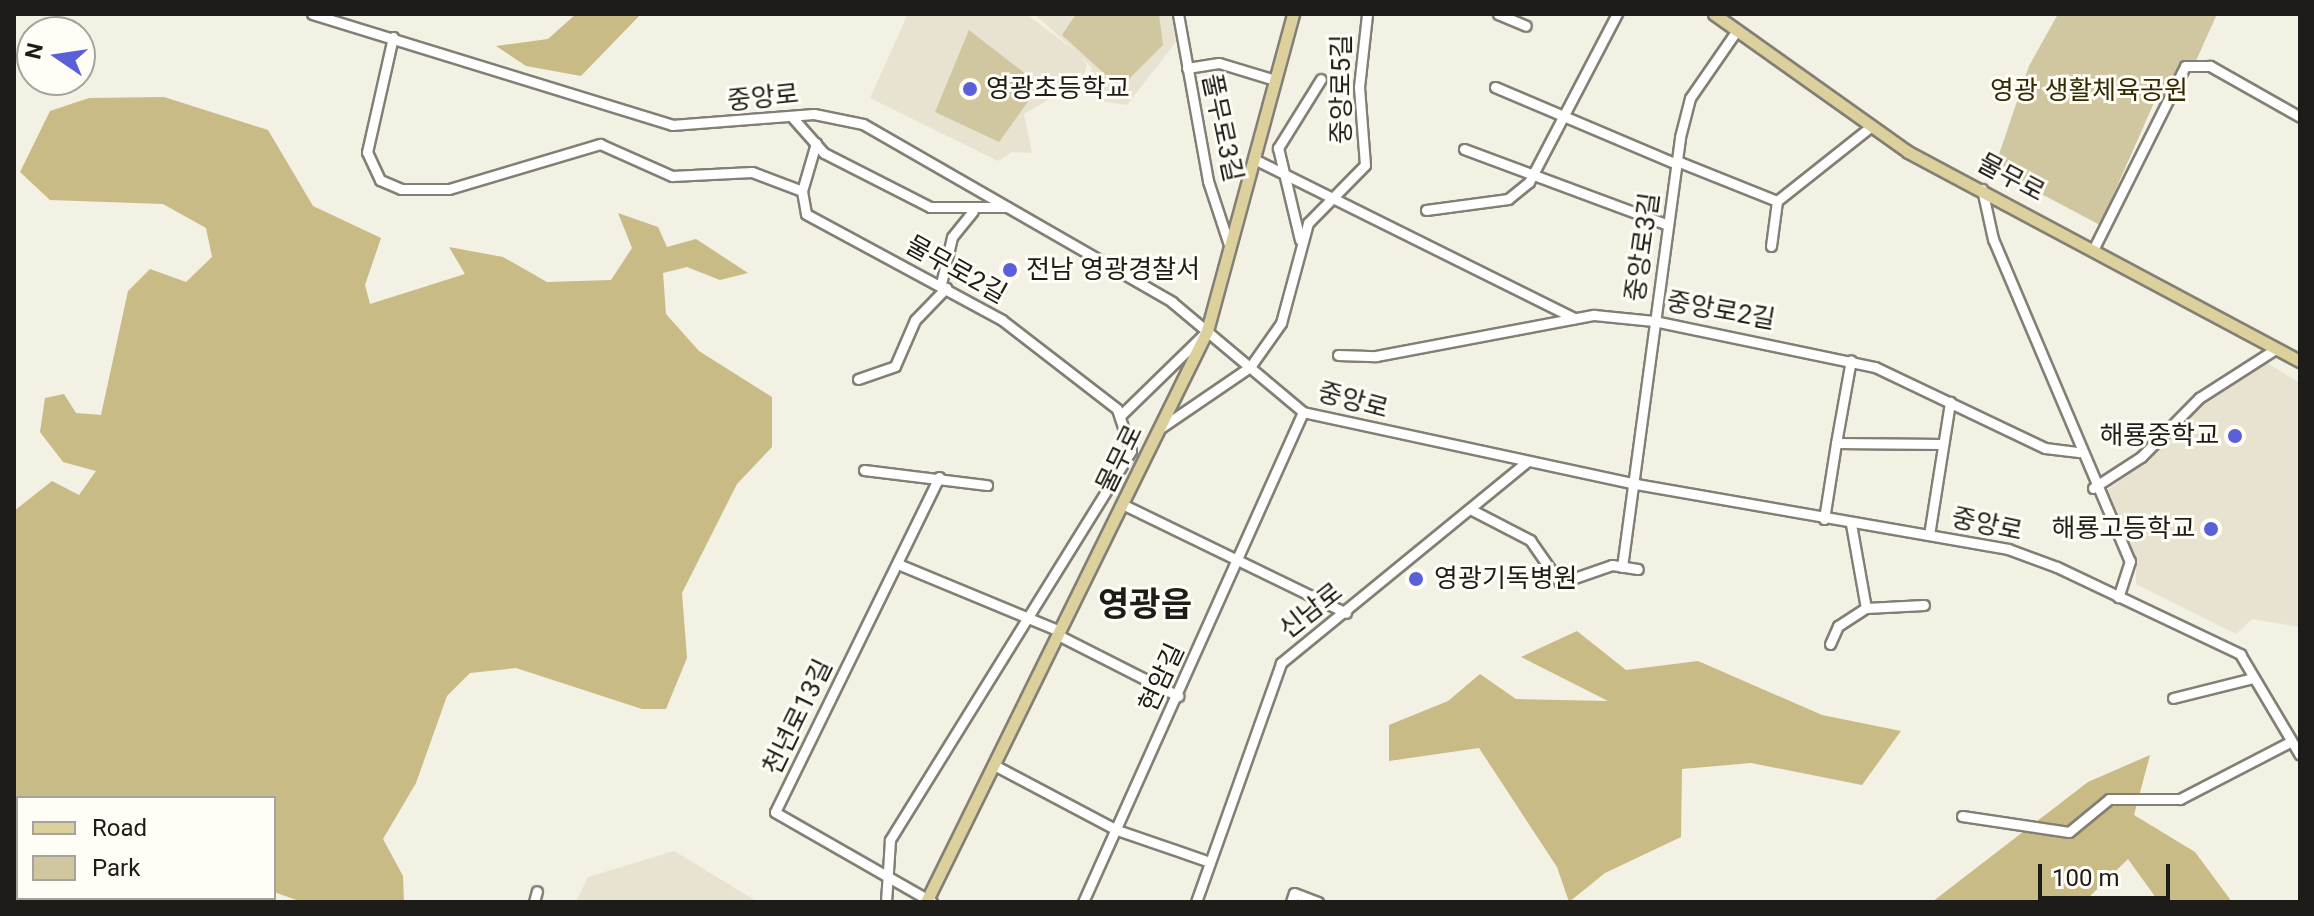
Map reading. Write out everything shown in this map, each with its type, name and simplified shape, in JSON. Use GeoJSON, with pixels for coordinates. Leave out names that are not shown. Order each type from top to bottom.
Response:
{"type":"FeatureCollection","features":[{"type":"Feature","properties":{"kind":"main road","name":"물무로"},"geometry":{"type":"LineString","coordinates":[[929,901],[1207,331],[1293,14]]}},
{"type":"Feature","properties":{"kind":"main road","name":"물무로"},"geometry":{"type":"LineString","coordinates":[[1714,14],[1869,128],[1981,185],[2274,350],[2300,361]]}},
{"type":"Feature","properties":{"kind":"street","name":"중앙로"},"geometry":{"type":"LineString","coordinates":[[312,14],[672,125],[840,115],[863,124],[1172,302],[1303,412],[1636,484],[2008,549],[2212,637],[2240,654],[2288,743],[2300,755]]}},
{"type":"Feature","properties":{"kind":"street","name":"풀무로3길"},"geometry":{"type":"LineString","coordinates":[[1178,14],[1187,68],[1230,248]]}},
{"type":"Feature","properties":{"kind":"street","name":"중앙로5길"},"geometry":{"type":"LineString","coordinates":[[1250,367],[1281,323],[1300,240],[1308,223],[1338,199],[1365,165],[1359,87],[1367,14]]}},
{"type":"Feature","properties":{"kind":"street"},"geometry":{"type":"LineString","coordinates":[[1498,14],[1526,26]]}},
{"type":"Feature","properties":{"kind":"street"},"geometry":{"type":"LineString","coordinates":[[1426,210],[1508,199],[1533,175],[1617,14]]}},
{"type":"Feature","properties":{"kind":"street","name":"중앙로3길"},"geometry":{"type":"LineString","coordinates":[[1622,567],[1636,484],[1666,224],[1690,98],[1737,30]]}},
{"type":"Feature","properties":{"kind":"street"},"geometry":{"type":"LineString","coordinates":[[393,37],[367,152],[380,180],[401,189],[486,182],[600,144],[672,176],[738,170],[802,191],[816,143]]}},
{"type":"Feature","properties":{"kind":"street"},"geometry":{"type":"LineString","coordinates":[[1187,68],[1219,63],[1275,80]]}},
{"type":"Feature","properties":{"kind":"street"},"geometry":{"type":"LineString","coordinates":[[2094,248],[2185,66],[2210,66],[2300,117]]}},
{"type":"Feature","properties":{"kind":"street"},"geometry":{"type":"LineString","coordinates":[[1300,240],[1288,175],[1278,148],[1321,79]]}},
{"type":"Feature","properties":{"kind":"street"},"geometry":{"type":"LineString","coordinates":[[1495,87],[1777,201]]}},
{"type":"Feature","properties":{"kind":"street"},"geometry":{"type":"LineString","coordinates":[[792,117],[816,143],[930,207],[973,211],[1007,207]]}},
{"type":"Feature","properties":{"kind":"street"},"geometry":{"type":"LineString","coordinates":[[1771,246],[1777,201],[1869,128]]}},
{"type":"Feature","properties":{"kind":"street"},"geometry":{"type":"LineString","coordinates":[[1464,149],[1666,224]]}},
{"type":"Feature","properties":{"kind":"street"},"geometry":{"type":"LineString","coordinates":[[1254,159],[1575,318]]}},
{"type":"Feature","properties":{"kind":"street"},"geometry":{"type":"LineString","coordinates":[[1981,185],[1993,239],[2093,488],[2130,561],[2118,597]]}},
{"type":"Feature","properties":{"kind":"street","name":"물무로2길"},"geometry":{"type":"LineString","coordinates":[[802,191],[806,214],[1002,320],[1120,416]]}},
{"type":"Feature","properties":{"kind":"street"},"geometry":{"type":"LineString","coordinates":[[858,379],[895,366],[915,320],[943,286],[952,237],[973,211]]}},
{"type":"Feature","properties":{"kind":"street","name":"중앙로2길"},"geometry":{"type":"LineString","coordinates":[[1338,355],[1376,356],[1575,318],[1654,321],[1851,360],[1950,402],[2057,453],[2079,452]]}},
{"type":"Feature","properties":{"kind":"street"},"geometry":{"type":"LineString","coordinates":[[886,902],[885,877],[890,840],[1131,451],[1120,416],[1207,331]]}},
{"type":"Feature","properties":{"kind":"street"},"geometry":{"type":"LineString","coordinates":[[2093,488],[2141,457],[2199,398],[2274,350]]}},
{"type":"Feature","properties":{"kind":"street"},"geometry":{"type":"LineString","coordinates":[[1824,519],[1851,360]]}},
{"type":"Feature","properties":{"kind":"street"},"geometry":{"type":"LineString","coordinates":[[1159,429],[1250,367]]}},
{"type":"Feature","properties":{"kind":"street"},"geometry":{"type":"LineString","coordinates":[[1929,535],[1950,402]]}},
{"type":"Feature","properties":{"kind":"street","name":"현암길"},"geometry":{"type":"LineString","coordinates":[[1083,902],[1240,562],[1303,412]]}},
{"type":"Feature","properties":{"kind":"street"},"geometry":{"type":"LineString","coordinates":[[1836,443],[1943,444]]}},
{"type":"Feature","properties":{"kind":"street","name":"신남로"},"geometry":{"type":"LineString","coordinates":[[1196,902],[1281,663],[1346,613],[1527,462]]}},
{"type":"Feature","properties":{"kind":"street"},"geometry":{"type":"LineString","coordinates":[[864,470],[987,485]]}},
{"type":"Feature","properties":{"kind":"street","name":"천년로13길"},"geometry":{"type":"LineString","coordinates":[[929,901],[775,812],[939,477]]}},
{"type":"Feature","properties":{"kind":"street"},"geometry":{"type":"LineString","coordinates":[[1122,504],[1346,613]]}},
{"type":"Feature","properties":{"kind":"street"},"geometry":{"type":"LineString","coordinates":[[1470,509],[1530,540],[1560,583],[1622,567],[1638,569]]}},
{"type":"Feature","properties":{"kind":"street"},"geometry":{"type":"LineString","coordinates":[[1851,524],[1866,608]]}},
{"type":"Feature","properties":{"kind":"street"},"geometry":{"type":"LineString","coordinates":[[898,564],[1026,616],[1178,696]]}},
{"type":"Feature","properties":{"kind":"street"},"geometry":{"type":"LineString","coordinates":[[1830,644],[1838,626],[1866,608],[1924,605]]}},
{"type":"Feature","properties":{"kind":"street"},"geometry":{"type":"LineString","coordinates":[[2173,698],[2253,678]]}},
{"type":"Feature","properties":{"kind":"street"},"geometry":{"type":"LineString","coordinates":[[1962,816],[2069,832],[2109,799],[2180,799],[2288,743]]}},
{"type":"Feature","properties":{"kind":"street"},"geometry":{"type":"LineString","coordinates":[[994,765],[1117,830],[1210,862]]}},
{"type":"Feature","properties":{"kind":"street"},"geometry":{"type":"LineString","coordinates":[[534,902],[537,891]]}},
{"type":"Feature","properties":{"kind":"street"},"geometry":{"type":"LineString","coordinates":[[1291,902],[1294,893],[1318,902]]}},
{"type":"Feature","properties":{"kind":"shaded area"},"geometry":{"type":"Polygon","coordinates":[[[576,14],[641,14],[581,76],[526,66],[496,46],[548,39],[576,14]]]}},
{"type":"Feature","properties":{"kind":"shaded area","name":"영광초등학교"},"geometry":{"type":"Polygon","coordinates":[[[908,14],[1026,14],[1076,51],[1034,14],[1172,14],[1176,42],[1127,105],[1100,101],[1088,84],[1092,68],[1079,55],[1087,65],[1082,80],[1024,114],[1032,153],[1012,152],[998,161],[870,98],[908,14]]]}},
{"type":"Feature","properties":{"kind":"shaded area"},"geometry":{"type":"Polygon","coordinates":[[[164,97],[268,130],[313,206],[381,238],[365,285],[370,304],[465,274],[449,247],[503,257],[547,282],[611,280],[632,248],[618,213],[658,227],[667,247],[696,239],[748,273],[720,280],[687,267],[663,273],[666,314],[699,351],[772,397],[772,447],[737,484],[682,593],[687,658],[666,709],[642,709],[516,668],[470,673],[447,696],[416,783],[383,839],[403,876],[404,902],[302,902],[276,893],[276,796],[16,796],[14,844],[14,511],[52,481],[79,495],[96,471],[63,462],[40,432],[45,398],[64,394],[76,413],[101,415],[128,291],[150,269],[186,282],[212,257],[206,228],[163,204],[50,200],[20,172],[50,111],[89,98],[164,97]]]}},
{"type":"Feature","properties":{"kind":"shaded area","name":"해룡고등학교"},"geometry":{"type":"Polygon","coordinates":[[[2267,363],[2300,383],[2300,627],[2252,619],[2236,634],[2136,584],[2136,559],[2106,491],[2149,459],[2191,412],[2267,363]]]}},
{"type":"Feature","properties":{"kind":"shaded area"},"geometry":{"type":"Polygon","coordinates":[[[1577,631],[1626,670],[1698,661],[1822,715],[1901,731],[1862,785],[1751,763],[1682,769],[1681,837],[1605,873],[1569,902],[1557,867],[1479,748],[1389,761],[1389,725],[1448,701],[1480,674],[1516,699],[1608,701],[1521,657],[1577,631]]]}},
{"type":"Feature","properties":{"kind":"shaded area"},"geometry":{"type":"Polygon","coordinates":[[[2150,755],[2134,815],[2195,852],[2232,902],[2159,902],[2128,859],[2084,902],[1932,902],[2088,782],[2150,755]]]}},
{"type":"Feature","properties":{"kind":"shaded area"},"geometry":{"type":"Polygon","coordinates":[[[674,851],[758,902],[576,902],[588,877],[674,851]]]}},
{"type":"Feature","properties":{"kind":"green space"},"geometry":{"type":"Polygon","coordinates":[[[1076,14],[1159,14],[1163,45],[1120,88],[1062,35],[1076,14]]]}},
{"type":"Feature","properties":{"kind":"green space","name":"영광 생활체육공원"},"geometry":{"type":"Polygon","coordinates":[[[2058,14],[2217,14],[2195,63],[2182,63],[2170,95],[2157,96],[2100,225],[1994,169],[2029,66],[2058,14]]]}},
{"type":"Feature","properties":{"kind":"green space"},"geometry":{"type":"Polygon","coordinates":[[[969,30],[1040,85],[999,142],[935,112],[969,30]]]}},
{"type":"Feature","properties":{"kind":"place","name":"영광초등학교"},"geometry":{"type":"Point","coordinates":[970,89]}},
{"type":"Feature","properties":{"kind":"place","name":"전남 영광경찰서"},"geometry":{"type":"Point","coordinates":[1010,270]}},
{"type":"Feature","properties":{"kind":"place","name":"해룡중학교"},"geometry":{"type":"Point","coordinates":[2235,436]}},
{"type":"Feature","properties":{"kind":"place","name":"해룡고등학교"},"geometry":{"type":"Point","coordinates":[2211,529]}},
{"type":"Feature","properties":{"kind":"place","name":"영광기독병원"},"geometry":{"type":"Point","coordinates":[1416,579]}},
{"type":"Feature","properties":{"kind":"district","name":"영광읍"},"geometry":{"type":"Point","coordinates":[1145,605]}}]}
